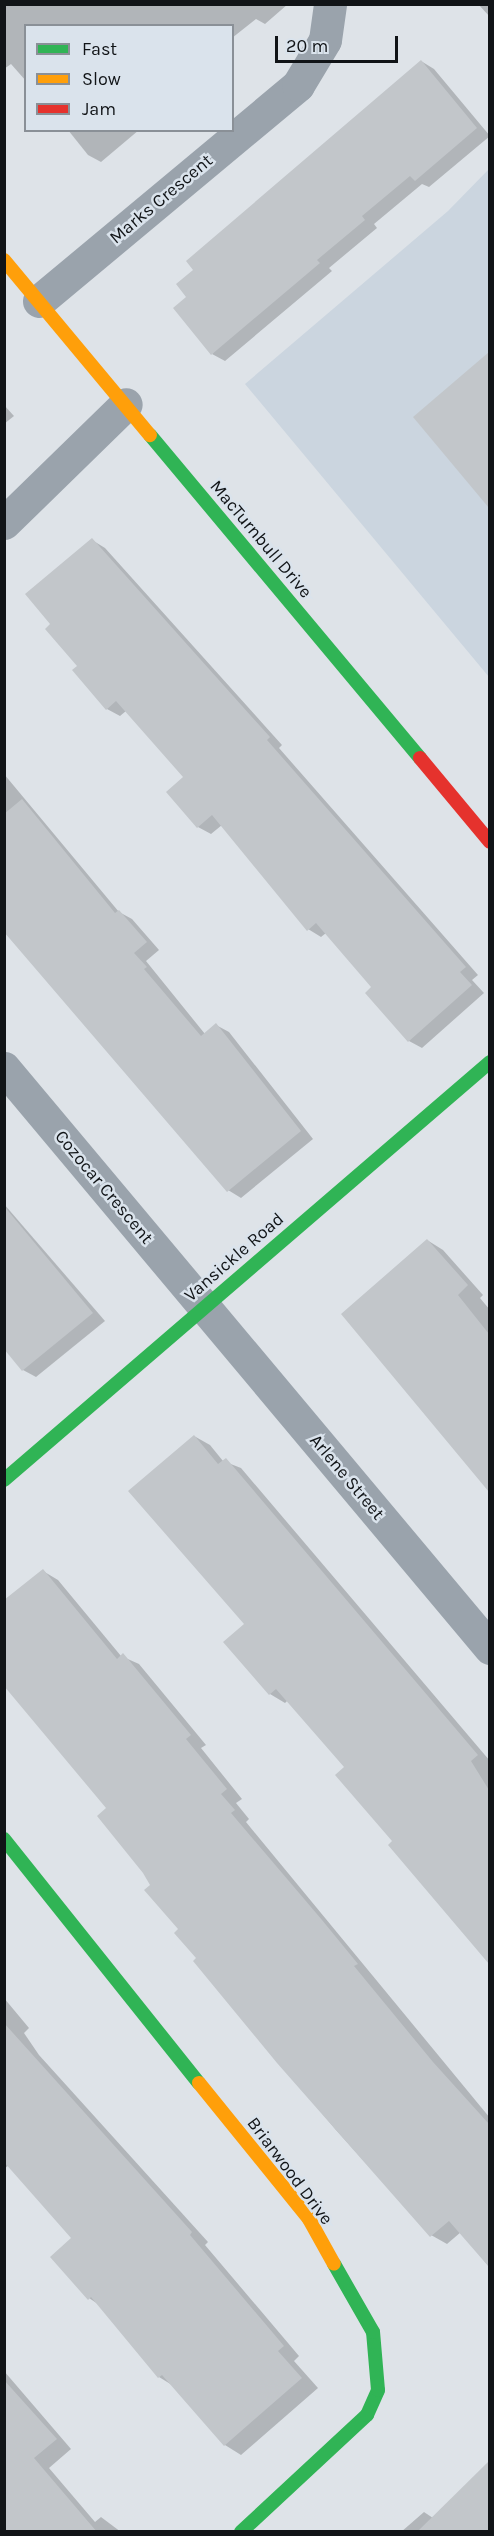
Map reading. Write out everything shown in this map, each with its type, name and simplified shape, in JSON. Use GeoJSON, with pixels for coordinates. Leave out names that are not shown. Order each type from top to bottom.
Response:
{"type":"FeatureCollection","features":[{"type":"Feature","properties":{"kind":"street","name":"Marks Crescent"},"geometry":{"type":"LineString","coordinates":[[39,301],[298,85],[325,40],[330,4]]}},
{"type":"Feature","properties":{"kind":"street","name":"MacTurnbull Drive"},"geometry":{"type":"LineString","coordinates":[[4,260],[489,842]]}},
{"type":"Feature","properties":{"kind":"street"},"geometry":{"type":"LineString","coordinates":[[4,523],[126,404]]}},
{"type":"Feature","properties":{"kind":"street","name":"Vansickle Road"},"geometry":{"type":"LineString","coordinates":[[4,1480],[489,1062]]}},
{"type":"Feature","properties":{"kind":"street","name":"Cozocar Crescent"},"geometry":{"type":"LineString","coordinates":[[4,1068],[204,1306]]}},
{"type":"Feature","properties":{"kind":"street","name":"Arlene Street"},"geometry":{"type":"LineString","coordinates":[[204,1306],[489,1648]]}},
{"type":"Feature","properties":{"kind":"street","name":"Briarwood Drive"},"geometry":{"type":"LineString","coordinates":[[4,1839],[309,2219],[373,2332],[378,2390],[367,2415],[241,2532]]}},
{"type":"Feature","properties":{"kind":"shaded area"},"geometry":{"type":"Polygon","coordinates":[[[489,169],[489,677],[245,384],[448,211],[489,169]]]}},
{"type":"Feature","properties":{"kind":"building"},"geometry":{"type":"Polygon","coordinates":[[[421,60],[477,128],[415,181],[410,176],[362,216],[365,220],[317,260],[320,263],[211,355],[173,308],[186,297],[176,284],[193,270],[186,261],[421,60]]]}},
{"type":"Feature","properties":{"kind":"building"},"geometry":{"type":"Polygon","coordinates":[[[489,352],[489,508],[413,417],[489,352]]]}},
{"type":"Feature","properties":{"kind":"building"},"geometry":{"type":"Polygon","coordinates":[[[92,538],[270,737],[267,740],[466,967],[460,972],[472,985],[408,1042],[365,993],[371,987],[316,923],[307,931],[212,815],[197,828],[166,792],[183,777],[116,701],[106,710],[72,670],[77,666],[45,629],[50,624],[25,594],[92,538]]]}},
{"type":"Feature","properties":{"kind":"building"},"geometry":{"type":"Polygon","coordinates":[[[22,799],[115,913],[119,910],[147,942],[134,953],[147,967],[144,969],[201,1036],[216,1023],[301,1131],[227,1192],[4,932],[4,814],[22,799]]]}},
{"type":"Feature","properties":{"kind":"building"},"geometry":{"type":"Polygon","coordinates":[[[4,1206],[93,1313],[22,1371],[4,1349],[4,1206]]]}},
{"type":"Feature","properties":{"kind":"building"},"geometry":{"type":"Polygon","coordinates":[[[427,1239],[468,1285],[458,1295],[489,1334],[489,1492],[341,1314],[427,1239]]]}},
{"type":"Feature","properties":{"kind":"building"},"geometry":{"type":"Polygon","coordinates":[[[194,1435],[218,1464],[226,1458],[478,1755],[471,1761],[489,1790],[489,1964],[388,1845],[392,1841],[335,1775],[344,1767],[276,1689],[269,1695],[223,1642],[244,1624],[128,1491],[194,1435]]]}},
{"type":"Feature","properties":{"kind":"building"},"geometry":{"type":"Polygon","coordinates":[[[43,1569],[117,1659],[123,1653],[191,1735],[186,1739],[227,1789],[221,1794],[235,1810],[231,1813],[358,1964],[354,1966],[433,2062],[489,2124],[489,2267],[449,2221],[430,2237],[277,2063],[193,1961],[196,1958],[174,1933],[178,1929],[144,1890],[150,1885],[143,1873],[97,1816],[106,1808],[4,1686],[4,1600],[43,1569]]]}},
{"type":"Feature","properties":{"kind":"building"},"geometry":{"type":"Polygon","coordinates":[[[4,2023],[192,2232],[190,2235],[284,2346],[278,2351],[302,2378],[224,2446],[162,2375],[158,2378],[91,2297],[88,2300],[50,2257],[71,2238],[4,2162],[4,2023]]]}},
{"type":"Feature","properties":{"kind":"building"},"geometry":{"type":"Polygon","coordinates":[[[4,2380],[57,2439],[34,2458],[97,2532],[4,2532],[4,2380]]]}},
{"type":"Feature","properties":{"kind":"building"},"geometry":{"type":"Polygon","coordinates":[[[489,2461],[489,2532],[417,2532],[489,2461]]]}},
{"type":"Feature","properties":{"kind":"traffic: fast"},"geometry":{"type":"LineString","coordinates":[[150,435],[420,758]]}},
{"type":"Feature","properties":{"kind":"traffic: fast"},"geometry":{"type":"LineString","coordinates":[[4,1480],[490,1062]]}},
{"type":"Feature","properties":{"kind":"traffic: fast"},"geometry":{"type":"LineString","coordinates":[[4,1839],[199,2083]]}},
{"type":"Feature","properties":{"kind":"traffic: fast"},"geometry":{"type":"LineString","coordinates":[[241,2532],[367,2415],[378,2390],[373,2332],[334,2264]]}},
{"type":"Feature","properties":{"kind":"traffic: slow"},"geometry":{"type":"LineString","coordinates":[[4,260],[150,435]]}},
{"type":"Feature","properties":{"kind":"traffic: slow"},"geometry":{"type":"LineString","coordinates":[[199,2083],[309,2219],[334,2264]]}},
{"type":"Feature","properties":{"kind":"traffic: jam"},"geometry":{"type":"LineString","coordinates":[[420,758],[490,842]]}}]}
